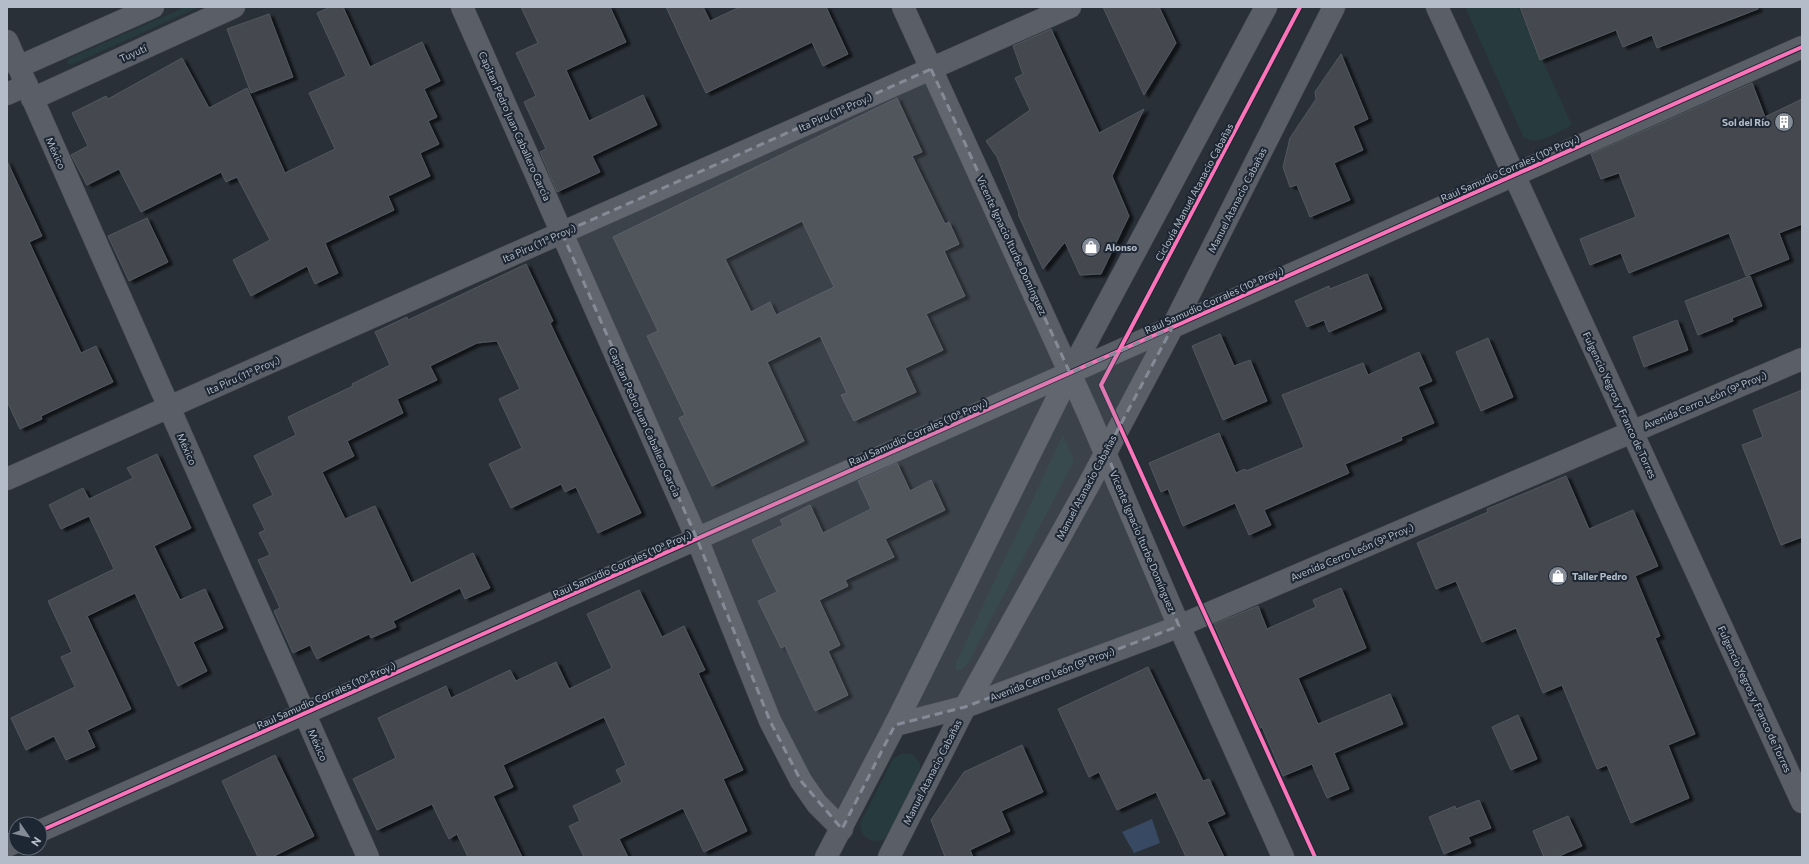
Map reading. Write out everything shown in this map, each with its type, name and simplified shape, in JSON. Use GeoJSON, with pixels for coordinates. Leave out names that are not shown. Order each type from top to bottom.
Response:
{"type":"FeatureCollection","features":[{"type":"Feature","properties":{"kind":"street","name":"Tuyutí"},"geometry":{"type":"LineString","coordinates":[[7,94],[153,7]]}},
{"type":"Feature","properties":{"kind":"street","name":"Tuyutí"},"geometry":{"type":"LineString","coordinates":[[26,83],[234,7]]}},
{"type":"Feature","properties":{"kind":"street","name":"Capitan Pedro Juan Caballero Garcia"},"geometry":{"type":"LineString","coordinates":[[462,7],[697,539],[770,721],[801,781],[817,804],[842,829]]}},
{"type":"Feature","properties":{"kind":"street","name":"Vicente Ignacio Iturbe Domínguez"},"geometry":{"type":"LineString","coordinates":[[903,7],[1106,452],[1179,626],[1283,857]]}},
{"type":"Feature","properties":{"kind":"street","name":"Ita Piru (11ª Proy.)"},"geometry":{"type":"LineString","coordinates":[[7,479],[1070,7]]}},
{"type":"Feature","properties":{"kind":"street"},"geometry":{"type":"LineString","coordinates":[[826,857],[842,829],[895,725],[1070,373],[1266,7]]}},
{"type":"Feature","properties":{"kind":"street","name":"Manuel Atanacio Cabañas"},"geometry":{"type":"LineString","coordinates":[[889,857],[966,707],[1106,452],[1172,328],[1334,7]]}},
{"type":"Feature","properties":{"kind":"street","name":"Fulgencio Yegros y Franco de Torres"},"geometry":{"type":"LineString","coordinates":[[1437,7],[1802,802]]}},
{"type":"Feature","properties":{"kind":"street","name":"México"},"geometry":{"type":"LineString","coordinates":[[7,41],[368,857]]}},
{"type":"Feature","properties":{"kind":"street","name":"Raul Samudio Corrales (10ª Proy.)"},"geometry":{"type":"LineString","coordinates":[[48,827],[1802,47]]}},
{"type":"Feature","properties":{"kind":"street","name":"Avenida Cerro León (9ª Proy.)"},"geometry":{"type":"LineString","coordinates":[[895,725],[966,707],[1179,626],[1802,359]]}},
{"type":"Feature","properties":{"kind":"highlighted area"},"geometry":{"type":"Polygon","coordinates":[[[931,69],[1070,373],[1172,328],[1106,452],[1179,626],[965,707],[895,725],[842,829],[801,781],[770,721],[697,539],[562,233],[931,69]]]}},
{"type":"Feature","properties":{"kind":"green space"},"geometry":{"type":"Polygon","coordinates":[[[185,7],[199,7],[71,65],[67,63],[68,59],[185,7]]]}},
{"type":"Feature","properties":{"kind":"green space"},"geometry":{"type":"Polygon","coordinates":[[[1465,7],[1518,7],[1572,125],[1541,139],[1528,139],[1523,136],[1465,7]]]}},
{"type":"Feature","properties":{"kind":"green space"},"geometry":{"type":"Polygon","coordinates":[[[1063,435],[1074,461],[967,665],[959,671],[955,670],[956,663],[1063,435]]]}},
{"type":"Feature","properties":{"kind":"green space"},"geometry":{"type":"Polygon","coordinates":[[[903,753],[912,754],[920,763],[920,776],[885,839],[876,841],[868,839],[862,833],[860,824],[893,759],[903,753]]]}},
{"type":"Feature","properties":{"kind":"water"},"geometry":{"type":"Polygon","coordinates":[[[1152,819],[1160,843],[1134,853],[1122,832],[1152,819]]]}},
{"type":"Feature","properties":{"kind":"building"},"geometry":{"type":"Polygon","coordinates":[[[330,7],[343,7],[370,67],[422,42],[440,81],[424,89],[437,117],[428,121],[439,144],[420,153],[430,176],[388,196],[394,210],[325,243],[338,273],[315,284],[307,266],[251,296],[233,260],[270,240],[237,177],[226,182],[221,172],[141,212],[119,169],[87,185],[71,155],[88,146],[72,113],[106,96],[108,99],[182,58],[209,108],[247,88],[285,173],[335,149],[309,93],[346,76],[317,13],[330,7]]]}},
{"type":"Feature","properties":{"kind":"building"},"geometry":{"type":"Polygon","coordinates":[[[521,7],[610,7],[626,42],[566,70],[589,121],[643,95],[657,125],[592,156],[600,172],[557,192],[540,152],[546,149],[524,102],[536,96],[516,53],[538,43],[521,7]]]}},
{"type":"Feature","properties":{"kind":"building"},"geometry":{"type":"Polygon","coordinates":[[[666,7],[703,7],[710,21],[740,7],[826,7],[848,54],[823,66],[812,42],[706,93],[666,7]]]}},
{"type":"Feature","properties":{"kind":"building"},"geometry":{"type":"Polygon","coordinates":[[[1103,7],[1159,7],[1176,43],[1144,95],[1103,7]]]}},
{"type":"Feature","properties":{"kind":"building"},"geometry":{"type":"Polygon","coordinates":[[[1520,7],[1757,7],[1758,9],[1657,48],[1652,35],[1623,47],[1616,30],[1540,60],[1520,7]]]}},
{"type":"Feature","properties":{"kind":"building"},"geometry":{"type":"Polygon","coordinates":[[[269,14],[293,77],[251,93],[227,29],[269,14]]]}},
{"type":"Feature","properties":{"kind":"building"},"geometry":{"type":"Polygon","coordinates":[[[1051,29],[1099,133],[1144,109],[1112,176],[1129,216],[1101,274],[1080,275],[1065,242],[1043,269],[1018,214],[1019,213],[997,157],[986,141],[1030,110],[1015,78],[1023,74],[1013,46],[1051,29]]]}},
{"type":"Feature","properties":{"kind":"building"},"geometry":{"type":"Polygon","coordinates":[[[1341,54],[1368,119],[1353,126],[1363,150],[1334,163],[1350,200],[1310,217],[1297,185],[1290,187],[1283,167],[1290,138],[1316,99],[1315,92],[1341,54]]]}},
{"type":"Feature","properties":{"kind":"building"},"geometry":{"type":"Polygon","coordinates":[[[1752,83],[1765,117],[1802,99],[1802,224],[1779,233],[1789,259],[1746,276],[1729,233],[1629,273],[1621,253],[1590,265],[1580,239],[1636,217],[1619,173],[1601,179],[1591,154],[1752,83]]]}},
{"type":"Feature","properties":{"kind":"building"},"geometry":{"type":"Polygon","coordinates":[[[897,98],[922,152],[912,156],[945,224],[949,222],[959,244],[944,251],[965,296],[926,314],[943,350],[905,368],[916,392],[854,421],[841,395],[847,393],[820,336],[767,362],[804,441],[712,486],[679,418],[685,415],[647,336],[658,331],[613,237],[897,98]],[[802,221],[725,259],[751,312],[770,302],[776,315],[834,287],[802,221]]]}},
{"type":"Feature","properties":{"kind":"building"},"geometry":{"type":"Polygon","coordinates":[[[7,161],[42,236],[29,242],[81,353],[96,346],[113,382],[41,416],[42,419],[20,429],[7,401],[7,161]]]}},
{"type":"Feature","properties":{"kind":"building"},"geometry":{"type":"Polygon","coordinates":[[[147,218],[168,262],[129,281],[108,236],[147,218]]]}},
{"type":"Feature","properties":{"kind":"building"},"geometry":{"type":"Polygon","coordinates":[[[526,264],[553,321],[550,323],[641,513],[598,533],[576,487],[565,492],[561,484],[511,508],[489,464],[522,448],[499,399],[520,389],[497,341],[477,343],[430,366],[437,380],[397,399],[403,413],[347,441],[354,456],[322,472],[345,519],[375,506],[411,583],[473,553],[490,588],[465,599],[460,588],[393,621],[396,627],[371,638],[369,634],[317,659],[310,645],[293,653],[274,611],[280,608],[258,560],[270,555],[259,533],[265,530],[253,505],[273,495],[254,456],[296,435],[288,417],[353,386],[352,384],[390,365],[375,332],[407,317],[408,320],[526,264]]]}},
{"type":"Feature","properties":{"kind":"building"},"geometry":{"type":"Polygon","coordinates":[[[1367,274],[1382,309],[1329,332],[1324,320],[1307,327],[1295,301],[1329,286],[1330,289],[1367,274]]]}},
{"type":"Feature","properties":{"kind":"building"},"geometry":{"type":"Polygon","coordinates":[[[1750,276],[1762,306],[1732,318],[1733,321],[1698,335],[1685,301],[1750,276]]]}},
{"type":"Feature","properties":{"kind":"building"},"geometry":{"type":"Polygon","coordinates":[[[1677,320],[1688,350],[1644,367],[1633,337],[1677,320]]]}},
{"type":"Feature","properties":{"kind":"building"},"geometry":{"type":"Polygon","coordinates":[[[1220,334],[1234,366],[1250,360],[1267,401],[1223,420],[1192,346],[1220,334]]]}},
{"type":"Feature","properties":{"kind":"building"},"geometry":{"type":"Polygon","coordinates":[[[1488,338],[1513,397],[1481,411],[1456,352],[1488,338]]]}},
{"type":"Feature","properties":{"kind":"building"},"geometry":{"type":"Polygon","coordinates":[[[1419,352],[1432,381],[1418,387],[1434,423],[1401,437],[1402,440],[1345,464],[1349,473],[1264,510],[1271,525],[1249,535],[1235,503],[1183,526],[1168,489],[1161,492],[1149,463],[1219,433],[1236,473],[1245,469],[1246,471],[1304,447],[1282,395],[1363,363],[1368,375],[1419,352]]]}},
{"type":"Feature","properties":{"kind":"building"},"geometry":{"type":"Polygon","coordinates":[[[1802,390],[1802,537],[1781,545],[1742,445],[1763,437],[1753,410],[1802,390]]]}},
{"type":"Feature","properties":{"kind":"building"},"geometry":{"type":"Polygon","coordinates":[[[157,454],[191,528],[154,546],[180,600],[205,589],[223,628],[193,642],[207,671],[178,686],[135,593],[87,616],[131,709],[87,730],[95,747],[66,760],[54,736],[26,750],[11,718],[75,687],[61,657],[72,652],[48,601],[114,569],[89,516],[61,529],[49,505],[83,488],[89,499],[133,478],[127,468],[157,454]]]}},
{"type":"Feature","properties":{"kind":"building"},"geometry":{"type":"Polygon","coordinates":[[[897,463],[910,491],[931,480],[945,510],[885,539],[894,557],[845,580],[848,586],[819,600],[840,645],[828,651],[848,695],[815,711],[785,646],[781,648],[758,601],[777,592],[752,540],[783,525],[780,520],[810,505],[823,533],[871,509],[858,481],[897,463]]]}},
{"type":"Feature","properties":{"kind":"building"},"geometry":{"type":"Polygon","coordinates":[[[1566,476],[1589,529],[1633,510],[1658,566],[1635,576],[1660,636],[1655,638],[1695,734],[1668,745],[1689,798],[1631,823],[1607,765],[1597,769],[1562,685],[1543,693],[1516,628],[1482,642],[1456,581],[1436,589],[1417,543],[1488,512],[1487,509],[1566,476]]]}},
{"type":"Feature","properties":{"kind":"building"},"geometry":{"type":"Polygon","coordinates":[[[1341,588],[1366,648],[1298,678],[1318,724],[1390,694],[1403,724],[1334,753],[1349,789],[1327,798],[1312,764],[1283,776],[1262,727],[1259,729],[1214,624],[1258,606],[1267,629],[1316,607],[1313,600],[1341,588]]]}},
{"type":"Feature","properties":{"kind":"building"},"geometry":{"type":"Polygon","coordinates":[[[639,590],[662,637],[684,626],[705,670],[698,673],[743,770],[723,779],[747,831],[704,852],[683,808],[619,839],[628,857],[584,857],[569,826],[580,821],[573,806],[622,782],[616,770],[626,765],[604,717],[503,765],[513,787],[493,796],[522,857],[468,857],[457,834],[449,839],[432,804],[377,830],[353,779],[396,758],[378,718],[446,686],[451,698],[510,670],[516,681],[556,662],[569,689],[612,668],[587,614],[639,590]]]}},
{"type":"Feature","properties":{"kind":"building"},"geometry":{"type":"Polygon","coordinates":[[[1148,667],[1203,781],[1209,779],[1225,814],[1207,822],[1224,857],[1186,857],[1156,792],[1117,810],[1099,772],[1089,777],[1058,709],[1148,667]]]}},
{"type":"Feature","properties":{"kind":"building"},"geometry":{"type":"Polygon","coordinates":[[[1518,715],[1537,759],[1511,770],[1492,727],[1518,715]]]}},
{"type":"Feature","properties":{"kind":"building"},"geometry":{"type":"Polygon","coordinates":[[[1022,745],[1043,792],[1001,811],[1010,831],[970,850],[973,857],[945,857],[931,820],[964,772],[1022,745]]]}},
{"type":"Feature","properties":{"kind":"building"},"geometry":{"type":"Polygon","coordinates":[[[275,755],[314,836],[272,857],[258,857],[222,781],[275,755]]]}},
{"type":"Feature","properties":{"kind":"building"},"geometry":{"type":"Polygon","coordinates":[[[1479,800],[1491,828],[1468,837],[1471,843],[1444,854],[1429,817],[1455,806],[1456,809],[1479,800]]]}},
{"type":"Feature","properties":{"kind":"building"},"geometry":{"type":"Polygon","coordinates":[[[1568,816],[1582,846],[1557,857],[1544,857],[1533,831],[1568,816]]]}},
{"type":"Feature","properties":{"kind":"cycle path","name":"Ciclovía Manuel Atanacio Cabañas"},"geometry":{"type":"LineString","coordinates":[[1300,7],[1101,385],[1315,857]]}},
{"type":"Feature","properties":{"kind":"cycle path"},"geometry":{"type":"LineString","coordinates":[[48,827],[1802,47]]}},
{"type":"Feature","properties":{"kind":"place","name":"Sol del Río"},"geometry":{"type":"Point","coordinates":[1784,122]}},
{"type":"Feature","properties":{"kind":"place","name":"Alonso"},"geometry":{"type":"Point","coordinates":[1091,247]}},
{"type":"Feature","properties":{"kind":"place","name":"Taller Pedro"},"geometry":{"type":"Point","coordinates":[1558,576]}}]}
